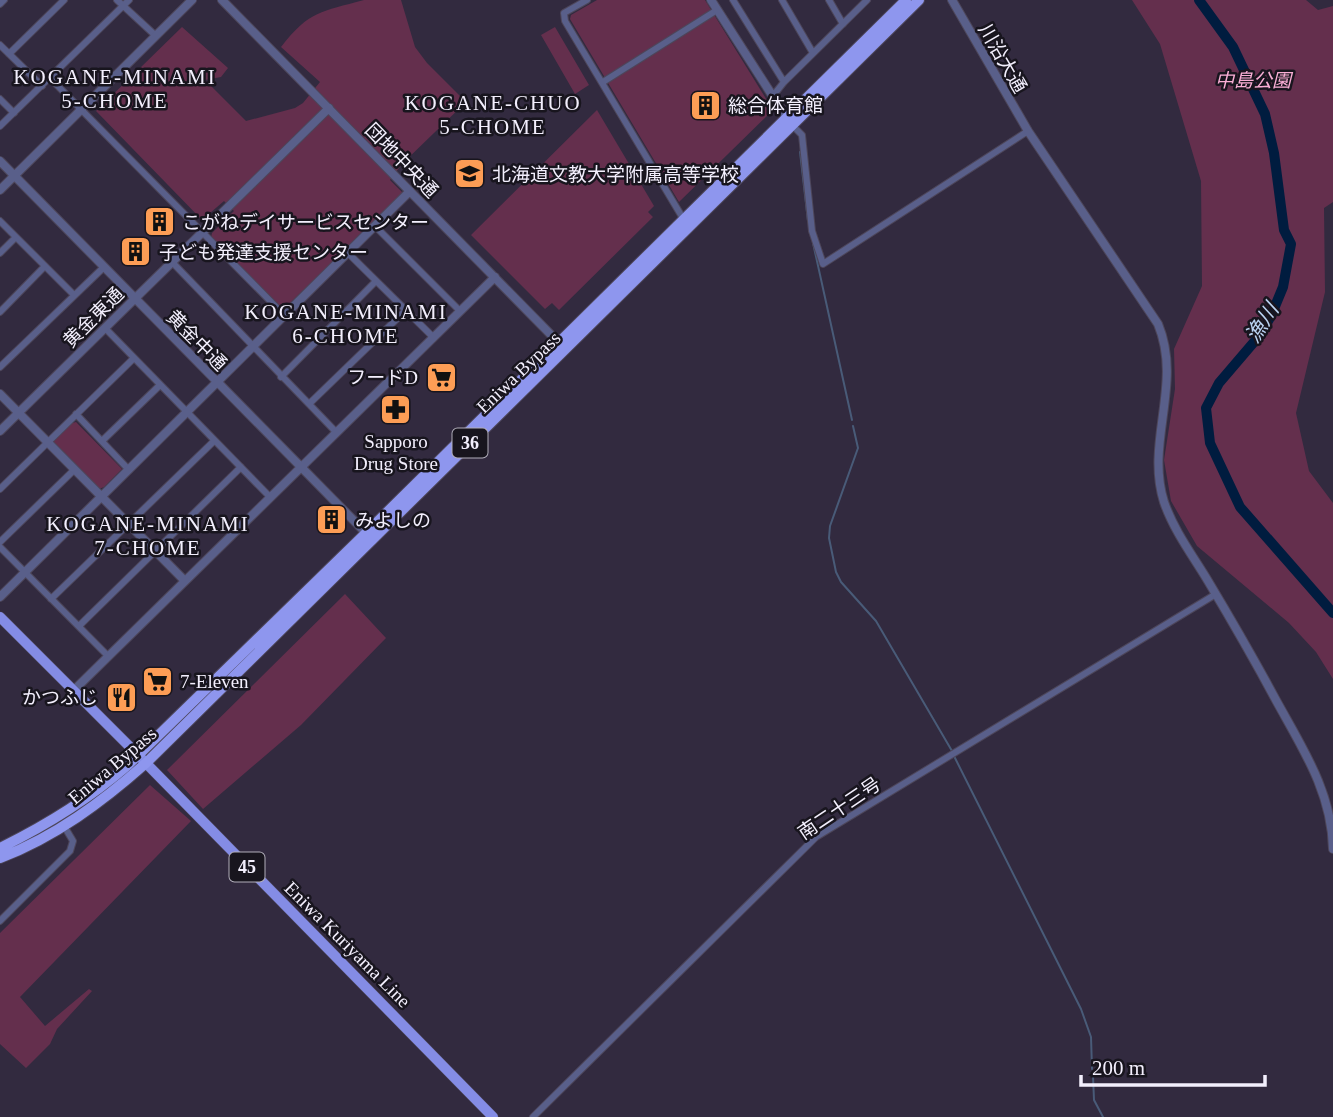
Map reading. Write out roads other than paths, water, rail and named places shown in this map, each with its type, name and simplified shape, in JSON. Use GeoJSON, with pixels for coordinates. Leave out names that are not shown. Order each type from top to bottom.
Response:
{"type":"FeatureCollection","features":[{"type":"Feature","properties":{"kind":"highway","name":"Eniwa Bypass"},"geometry":{"type":"LineString","coordinates":[[0,858],[64,826],[112,793],[142,759],[790,122],[906,0]]}},
{"type":"Feature","properties":{"kind":"highway","name":"Eniwa Bypass"},"geometry":{"type":"LineString","coordinates":[[562,346],[684,220],[919,0]]}},
{"type":"Feature","properties":{"kind":"highway","name":"Eniwa Bypass"},"geometry":{"type":"LineString","coordinates":[[0,848],[43,827],[142,759]]}},
{"type":"Feature","properties":{"kind":"main road","name":"Eniwa Kuriyama Line"},"geometry":{"type":"LineString","coordinates":[[0,617],[494,1117]]}},
{"type":"Feature","properties":{"kind":"street"},"geometry":{"type":"LineString","coordinates":[[0,4],[4,0]]}},
{"type":"Feature","properties":{"kind":"street"},"geometry":{"type":"LineString","coordinates":[[9,54],[64,0]]}},
{"type":"Feature","properties":{"kind":"street"},"geometry":{"type":"LineString","coordinates":[[117,0],[156,36]]}},
{"type":"Feature","properties":{"kind":"street"},"geometry":{"type":"LineString","coordinates":[[0,126],[129,0]]}},
{"type":"Feature","properties":{"kind":"street"},"geometry":{"type":"LineString","coordinates":[[0,190],[192,0]]}},
{"type":"Feature","properties":{"kind":"street","name":"団地中央通"},"geometry":{"type":"LineString","coordinates":[[222,0],[562,346]]}},
{"type":"Feature","properties":{"kind":"street"},"geometry":{"type":"LineString","coordinates":[[587,0],[564,13],[565,21],[684,220]]}},
{"type":"Feature","properties":{"kind":"street"},"geometry":{"type":"LineString","coordinates":[[711,0],[772,97],[803,135],[812,231],[823,264],[1028,131]]}},
{"type":"Feature","properties":{"kind":"street"},"geometry":{"type":"LineString","coordinates":[[733,0],[784,82]]}},
{"type":"Feature","properties":{"kind":"street"},"geometry":{"type":"LineString","coordinates":[[782,0],[813,53]]}},
{"type":"Feature","properties":{"kind":"street"},"geometry":{"type":"LineString","coordinates":[[829,0],[843,24]]}},
{"type":"Feature","properties":{"kind":"street"},"geometry":{"type":"LineString","coordinates":[[772,97],[867,0]]}},
{"type":"Feature","properties":{"kind":"street","name":"川沿大通"},"geometry":{"type":"LineString","coordinates":[[952,0],[1028,131],[1161,331],[1166,346],[1168,385],[1158,447],[1160,484],[1171,519],[1216,594],[1320,782],[1330,815],[1333,849]]}},
{"type":"Feature","properties":{"kind":"street"},"geometry":{"type":"LineString","coordinates":[[603,82],[718,10]]}},
{"type":"Feature","properties":{"kind":"street"},"geometry":{"type":"LineString","coordinates":[[0,45],[42,86]]}},
{"type":"Feature","properties":{"kind":"street"},"geometry":{"type":"LineString","coordinates":[[50,78],[285,316]]}},
{"type":"Feature","properties":{"kind":"street"},"geometry":{"type":"LineString","coordinates":[[0,99],[14,113]]}},
{"type":"Feature","properties":{"kind":"street","name":"黄金東通"},"geometry":{"type":"LineString","coordinates":[[0,432],[329,108]]}},
{"type":"Feature","properties":{"kind":"street","name":"黄金中通"},"geometry":{"type":"LineString","coordinates":[[0,162],[369,536]]}},
{"type":"Feature","properties":{"kind":"street"},"geometry":{"type":"LineString","coordinates":[[0,597],[410,191]]}},
{"type":"Feature","properties":{"kind":"street"},"geometry":{"type":"LineString","coordinates":[[0,221],[74,295]]}},
{"type":"Feature","properties":{"kind":"street"},"geometry":{"type":"LineString","coordinates":[[375,226],[460,311]]}},
{"type":"Feature","properties":{"kind":"street"},"geometry":{"type":"LineString","coordinates":[[0,253],[16,237]]}},
{"type":"Feature","properties":{"kind":"street"},"geometry":{"type":"LineString","coordinates":[[348,253],[433,338]]}},
{"type":"Feature","properties":{"kind":"street"},"geometry":{"type":"LineString","coordinates":[[172,262],[336,432]]}},
{"type":"Feature","properties":{"kind":"street"},"geometry":{"type":"LineString","coordinates":[[0,312],[45,266]]}},
{"type":"Feature","properties":{"kind":"street"},"geometry":{"type":"LineString","coordinates":[[0,367],[104,267]]}},
{"type":"Feature","properties":{"kind":"street"},"geometry":{"type":"LineString","coordinates":[[73,691],[495,277]]}},
{"type":"Feature","properties":{"kind":"street"},"geometry":{"type":"LineString","coordinates":[[281,377],[376,281]]}},
{"type":"Feature","properties":{"kind":"street"},"geometry":{"type":"LineString","coordinates":[[309,404],[405,310]]}},
{"type":"Feature","properties":{"kind":"street"},"geometry":{"type":"LineString","coordinates":[[105,328],[270,497]]}},
{"type":"Feature","properties":{"kind":"street"},"geometry":{"type":"LineString","coordinates":[[0,489],[134,358]]}},
{"type":"Feature","properties":{"kind":"street"},"geometry":{"type":"LineString","coordinates":[[102,441],[160,384]]}},
{"type":"Feature","properties":{"kind":"street"},"geometry":{"type":"LineString","coordinates":[[0,394],[185,581]]}},
{"type":"Feature","properties":{"kind":"street"},"geometry":{"type":"LineString","coordinates":[[76,414],[129,470]]}},
{"type":"Feature","properties":{"kind":"street"},"geometry":{"type":"LineString","coordinates":[[51,599],[214,441]]}},
{"type":"Feature","properties":{"kind":"street"},"geometry":{"type":"LineString","coordinates":[[79,626],[241,467]]}},
{"type":"Feature","properties":{"kind":"street"},"geometry":{"type":"LineString","coordinates":[[75,469],[0,544],[24,572],[108,656]]}},
{"type":"Feature","properties":{"kind":"street","name":"南二十三号"},"geometry":{"type":"LineString","coordinates":[[533,1117],[817,837],[1216,594]]}},
{"type":"Feature","properties":{"kind":"street"},"geometry":{"type":"LineString","coordinates":[[0,921],[70,851],[73,841],[64,826]]}},
{"type":"Feature","properties":{"kind":"waterway","name":"漁川"},"geometry":{"type":"LineString","coordinates":[[1199,0],[1233,47],[1265,114],[1274,153],[1284,230],[1291,244],[1283,287],[1271,316],[1260,335],[1219,383],[1206,408],[1210,443],[1240,507],[1333,613]]}},
{"type":"Feature","properties":{"kind":"waterway"},"geometry":{"type":"LineString","coordinates":[[800,152],[808,221]]}},
{"type":"Feature","properties":{"kind":"waterway"},"geometry":{"type":"LineString","coordinates":[[813,243],[852,420]]}},
{"type":"Feature","properties":{"kind":"waterway"},"geometry":{"type":"LineString","coordinates":[[853,426],[858,448],[830,526],[829,538],[836,572],[841,582],[876,621],[952,751]]}},
{"type":"Feature","properties":{"kind":"waterway"},"geometry":{"type":"LineString","coordinates":[[954,756],[1081,1009],[1091,1037],[1092,1069]]}},
{"type":"Feature","properties":{"kind":"waterway"},"geometry":{"type":"LineString","coordinates":[[1093,1076],[1094,1100],[1103,1117]]}},
{"type":"Feature","properties":{"kind":"place","name":"総合体育館"},"geometry":{"type":"Point","coordinates":[705,105]}},
{"type":"Feature","properties":{"kind":"place","name":"北海道文教大学附属高等学校"},"geometry":{"type":"Point","coordinates":[469,174]}},
{"type":"Feature","properties":{"kind":"place","name":"こがねデイサービスセンター"},"geometry":{"type":"Point","coordinates":[159,222]}},
{"type":"Feature","properties":{"kind":"place","name":"子ども発達支援センター"},"geometry":{"type":"Point","coordinates":[136,252]}},
{"type":"Feature","properties":{"kind":"place","name":"フードD"},"geometry":{"type":"Point","coordinates":[441,377]}},
{"type":"Feature","properties":{"kind":"place","name":"Sapporo Drug Store"},"geometry":{"type":"Point","coordinates":[396,410]}},
{"type":"Feature","properties":{"kind":"place","name":"みよしの"},"geometry":{"type":"Point","coordinates":[332,520]}},
{"type":"Feature","properties":{"kind":"place","name":"7-Eleven"},"geometry":{"type":"Point","coordinates":[157,681]}},
{"type":"Feature","properties":{"kind":"place","name":"かつふじ"},"geometry":{"type":"Point","coordinates":[121,697]}},
{"type":"Feature","properties":{"kind":"district","name":"KOGANE-MINAMI 5-CHOME"},"geometry":{"type":"Point","coordinates":[115,89]}},
{"type":"Feature","properties":{"kind":"district","name":"KOGANE-CHUO 5-CHOME"},"geometry":{"type":"Point","coordinates":[493,115]}},
{"type":"Feature","properties":{"kind":"district","name":"KOGANE-MINAMI 6-CHOME"},"geometry":{"type":"Point","coordinates":[346,324]}},
{"type":"Feature","properties":{"kind":"district","name":"KOGANE-MINAMI 7-CHOME"},"geometry":{"type":"Point","coordinates":[148,536]}},
{"type":"Feature","properties":{"kind":"park label","name":"中島公園"},"geometry":{"type":"Point","coordinates":[1253,80]}}]}
